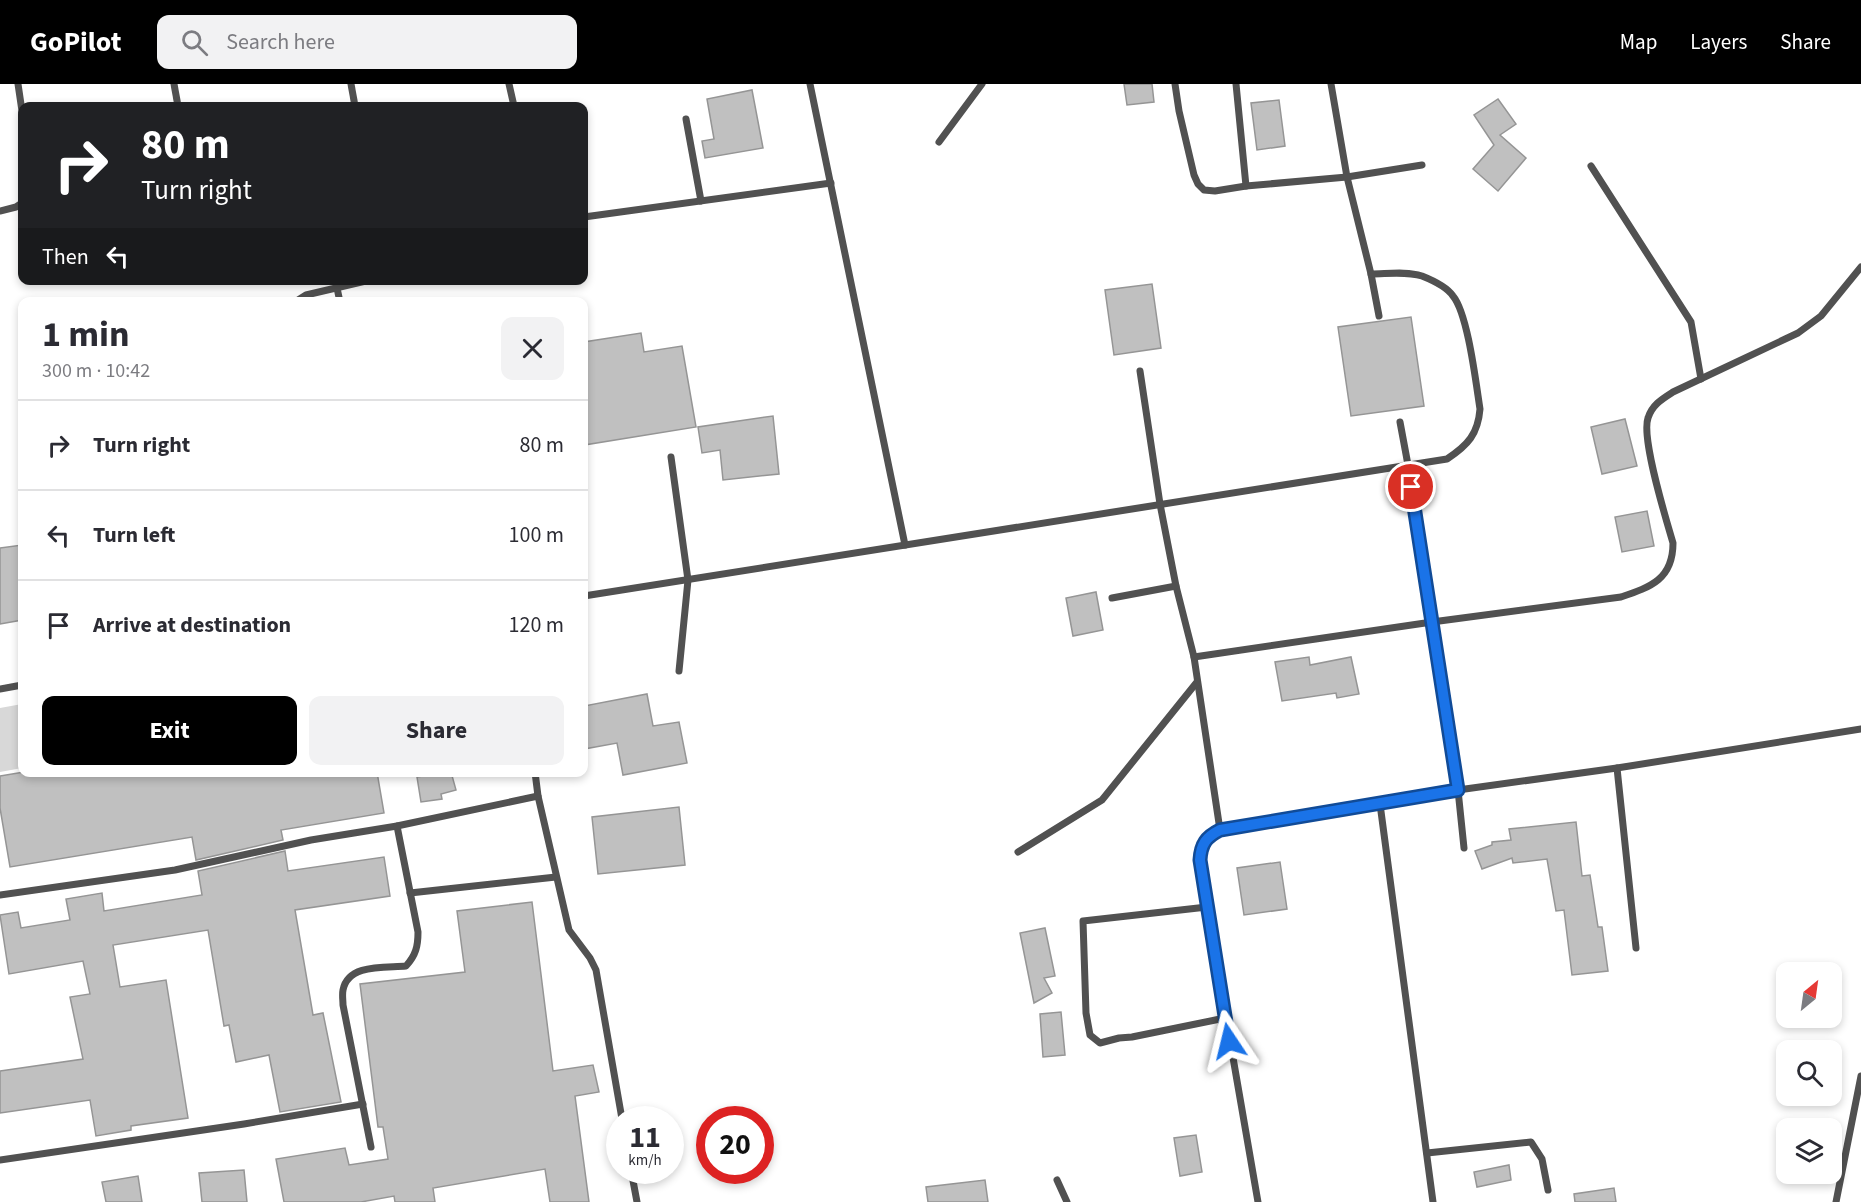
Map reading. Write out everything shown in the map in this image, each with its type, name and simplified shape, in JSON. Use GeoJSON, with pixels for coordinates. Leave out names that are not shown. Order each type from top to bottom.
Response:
{"type":"FeatureCollection","features":[{"type":"Feature","properties":{"kind":"lane"},"geometry":{"type":"LineString","coordinates":[[18,84],[21,102]]}},
{"type":"Feature","properties":{"kind":"lane"},"geometry":{"type":"LineString","coordinates":[[174,84],[177,102]]}},
{"type":"Feature","properties":{"kind":"lane"},"geometry":{"type":"LineString","coordinates":[[351,84],[354,102]]}},
{"type":"Feature","properties":{"kind":"lane"},"geometry":{"type":"LineString","coordinates":[[509,84],[513,102]]}},
{"type":"Feature","properties":{"kind":"lane"},"geometry":{"type":"LineString","coordinates":[[810,84],[905,545]]}},
{"type":"Feature","properties":{"kind":"lane"},"geometry":{"type":"LineString","coordinates":[[939,142],[982,84]]}},
{"type":"Feature","properties":{"kind":"lane"},"geometry":{"type":"LineString","coordinates":[[1175,84],[1179,111],[1198,184],[1204,190],[1215,191],[1347,177],[1422,165]]}},
{"type":"Feature","properties":{"kind":"lane"},"geometry":{"type":"LineString","coordinates":[[1236,84],[1246,186]]}},
{"type":"Feature","properties":{"kind":"lane"},"geometry":{"type":"LineString","coordinates":[[1331,84],[1347,177],[1379,316]]}},
{"type":"Feature","properties":{"kind":"lane"},"geometry":{"type":"LineString","coordinates":[[686,119],[701,201]]}},
{"type":"Feature","properties":{"kind":"lane"},"geometry":{"type":"LineString","coordinates":[[1591,165],[1691,322],[1701,379]]}},
{"type":"Feature","properties":{"kind":"lane"},"geometry":{"type":"LineString","coordinates":[[588,217],[831,183]]}},
{"type":"Feature","properties":{"kind":"lane"},"geometry":{"type":"LineString","coordinates":[[0,211],[18,206]]}},
{"type":"Feature","properties":{"kind":"lane"},"geometry":{"type":"LineString","coordinates":[[1194,657],[1621,597],[1656,583],[1668,570],[1673,556],[1673,543],[1647,439],[1647,421],[1652,409],[1661,400],[1701,379],[1798,333],[1821,316],[1861,267]]}},
{"type":"Feature","properties":{"kind":"lane"},"geometry":{"type":"LineString","coordinates":[[588,595],[1447,459],[1459,451],[1470,439],[1479,424],[1480,409],[1463,317],[1453,296],[1436,282],[1413,274],[1371,274]]}},
{"type":"Feature","properties":{"kind":"lane"},"geometry":{"type":"LineString","coordinates":[[303,297],[349,285]]}},
{"type":"Feature","properties":{"kind":"lane"},"geometry":{"type":"LineString","coordinates":[[337,288],[339,297]]}},
{"type":"Feature","properties":{"kind":"lane"},"geometry":{"type":"LineString","coordinates":[[1140,371],[1160,504],[1176,586],[1194,657],[1220,830]]}},
{"type":"Feature","properties":{"kind":"lane"},"geometry":{"type":"LineString","coordinates":[[1400,422],[1458,790],[1464,848]]}},
{"type":"Feature","properties":{"kind":"lane"},"geometry":{"type":"LineString","coordinates":[[671,457],[687,580],[680,671]]}},
{"type":"Feature","properties":{"kind":"lane"},"geometry":{"type":"LineString","coordinates":[[1112,598],[1176,586]]}},
{"type":"Feature","properties":{"kind":"lane"},"geometry":{"type":"LineString","coordinates":[[1018,852],[1102,800],[1197,682]]}},
{"type":"Feature","properties":{"kind":"lane"},"geometry":{"type":"LineString","coordinates":[[0,689],[18,686]]}},
{"type":"Feature","properties":{"kind":"lane"},"geometry":{"type":"LineString","coordinates":[[1258,1202],[1200,860],[1201,849],[1210,835],[1220,830],[1458,790],[1617,768],[1861,729]]}},
{"type":"Feature","properties":{"kind":"lane"},"geometry":{"type":"LineString","coordinates":[[1617,768],[1636,948]]}},
{"type":"Feature","properties":{"kind":"lane"},"geometry":{"type":"LineString","coordinates":[[536,777],[538,796],[570,930],[596,970],[620,1106]]}},
{"type":"Feature","properties":{"kind":"lane"},"geometry":{"type":"LineString","coordinates":[[0,895],[175,870],[311,840],[538,796]]}},
{"type":"Feature","properties":{"kind":"lane"},"geometry":{"type":"LineString","coordinates":[[1380,804],[1433,1202]]}},
{"type":"Feature","properties":{"kind":"lane"},"geometry":{"type":"LineString","coordinates":[[371,1147],[343,1005],[343,988],[349,978],[360,970],[406,966],[414,957],[418,943],[397,825]]}},
{"type":"Feature","properties":{"kind":"lane"},"geometry":{"type":"LineString","coordinates":[[410,893],[556,876]]}},
{"type":"Feature","properties":{"kind":"lane"},"geometry":{"type":"LineString","coordinates":[[1207,907],[1083,921],[1086,1013],[1090,1035],[1100,1043],[1225,1018]]}},
{"type":"Feature","properties":{"kind":"lane"},"geometry":{"type":"LineString","coordinates":[[1836,1202],[1861,1076]]}},
{"type":"Feature","properties":{"kind":"lane"},"geometry":{"type":"LineString","coordinates":[[0,1160],[363,1104]]}},
{"type":"Feature","properties":{"kind":"lane"},"geometry":{"type":"LineString","coordinates":[[1427,1153],[1531,1142],[1542,1159],[1548,1190]]}},
{"type":"Feature","properties":{"kind":"lane"},"geometry":{"type":"LineString","coordinates":[[1057,1180],[1067,1202]]}},
{"type":"Feature","properties":{"kind":"lane"},"geometry":{"type":"LineString","coordinates":[[634,1184],[637,1202]]}},
{"type":"Feature","properties":{"kind":"shaded area"},"geometry":{"type":"Polygon","coordinates":[[[18,705],[18,769],[0,772],[0,708],[18,705]]]}},
{"type":"Feature","properties":{"kind":"building"},"geometry":{"type":"Polygon","coordinates":[[[1124,84],[1152,84],[1154,102],[1127,105],[1124,84]]]}},
{"type":"Feature","properties":{"kind":"building"},"geometry":{"type":"Polygon","coordinates":[[[752,90],[763,148],[705,158],[702,141],[714,139],[707,99],[752,90]]]}},
{"type":"Feature","properties":{"kind":"building"},"geometry":{"type":"Polygon","coordinates":[[[1498,99],[1516,124],[1500,135],[1526,158],[1498,191],[1473,169],[1494,145],[1474,115],[1498,99]]]}},
{"type":"Feature","properties":{"kind":"building"},"geometry":{"type":"Polygon","coordinates":[[[1279,100],[1285,146],[1257,150],[1251,103],[1279,100]]]}},
{"type":"Feature","properties":{"kind":"building"},"geometry":{"type":"Polygon","coordinates":[[[1152,284],[1161,348],[1114,355],[1105,290],[1152,284]]]}},
{"type":"Feature","properties":{"kind":"building"},"geometry":{"type":"Polygon","coordinates":[[[1411,317],[1424,406],[1351,416],[1338,327],[1411,317]]]}},
{"type":"Feature","properties":{"kind":"building"},"geometry":{"type":"Polygon","coordinates":[[[641,333],[644,352],[682,346],[696,427],[588,444],[588,341],[641,333]]]}},
{"type":"Feature","properties":{"kind":"building"},"geometry":{"type":"Polygon","coordinates":[[[773,416],[779,474],[723,480],[720,450],[702,453],[698,427],[773,416]]]}},
{"type":"Feature","properties":{"kind":"building"},"geometry":{"type":"Polygon","coordinates":[[[1625,419],[1637,466],[1602,474],[1591,427],[1625,419]]]}},
{"type":"Feature","properties":{"kind":"building"},"geometry":{"type":"Polygon","coordinates":[[[1647,511],[1654,546],[1622,552],[1615,517],[1647,511]]]}},
{"type":"Feature","properties":{"kind":"building"},"geometry":{"type":"Polygon","coordinates":[[[18,546],[18,621],[0,624],[0,548],[18,546]]]}},
{"type":"Feature","properties":{"kind":"building"},"geometry":{"type":"Polygon","coordinates":[[[1096,592],[1103,630],[1073,636],[1066,598],[1096,592]]]}},
{"type":"Feature","properties":{"kind":"building"},"geometry":{"type":"Polygon","coordinates":[[[1309,657],[1310,665],[1351,657],[1359,694],[1337,698],[1336,693],[1282,701],[1275,662],[1309,657]]]}},
{"type":"Feature","properties":{"kind":"building"},"geometry":{"type":"Polygon","coordinates":[[[647,694],[653,726],[679,722],[687,763],[623,775],[617,743],[588,748],[588,705],[647,694]]]}},
{"type":"Feature","properties":{"kind":"building"},"geometry":{"type":"Polygon","coordinates":[[[18,773],[18,777],[378,777],[384,813],[281,830],[283,840],[196,860],[192,837],[10,867],[0,808],[0,776],[18,773]]]}},
{"type":"Feature","properties":{"kind":"building"},"geometry":{"type":"Polygon","coordinates":[[[417,777],[452,777],[456,790],[441,794],[442,799],[421,802],[417,777]]]}},
{"type":"Feature","properties":{"kind":"building"},"geometry":{"type":"Polygon","coordinates":[[[679,807],[685,865],[598,874],[592,817],[679,807]]]}},
{"type":"Feature","properties":{"kind":"building"},"geometry":{"type":"Polygon","coordinates":[[[1576,822],[1582,876],[1590,875],[1598,927],[1602,927],[1608,971],[1572,975],[1564,910],[1556,911],[1547,859],[1513,863],[1512,858],[1482,869],[1475,851],[1492,845],[1492,842],[1511,840],[1509,829],[1576,822]]]}},
{"type":"Feature","properties":{"kind":"building"},"geometry":{"type":"Polygon","coordinates":[[[285,851],[288,871],[384,857],[390,896],[295,910],[313,1015],[323,1013],[341,1102],[280,1112],[269,1055],[236,1062],[229,1025],[224,1026],[208,930],[113,945],[120,987],[166,980],[188,1118],[131,1126],[131,1130],[96,1136],[90,1100],[0,1113],[0,1071],[83,1059],[70,997],[90,994],[83,961],[9,974],[0,915],[18,912],[21,928],[70,920],[66,899],[102,893],[104,911],[202,895],[198,871],[285,851]]]}},
{"type":"Feature","properties":{"kind":"building"},"geometry":{"type":"Polygon","coordinates":[[[1280,862],[1287,909],[1244,915],[1237,868],[1280,862]]]}},
{"type":"Feature","properties":{"kind":"building"},"geometry":{"type":"Polygon","coordinates":[[[532,902],[553,1071],[593,1065],[599,1092],[575,1096],[589,1202],[550,1202],[545,1169],[433,1188],[435,1202],[395,1202],[394,1196],[361,1202],[284,1202],[276,1159],[345,1148],[349,1165],[388,1159],[383,1127],[378,1127],[360,984],[465,972],[457,911],[532,902]]]}},
{"type":"Feature","properties":{"kind":"building"},"geometry":{"type":"Polygon","coordinates":[[[1045,928],[1055,976],[1044,978],[1052,993],[1034,1003],[1020,933],[1045,928]]]}},
{"type":"Feature","properties":{"kind":"building"},"geometry":{"type":"Polygon","coordinates":[[[1061,1012],[1065,1055],[1043,1057],[1040,1014],[1061,1012]]]}},
{"type":"Feature","properties":{"kind":"building"},"geometry":{"type":"Polygon","coordinates":[[[1196,1135],[1202,1172],[1180,1176],[1174,1138],[1196,1135]]]}},
{"type":"Feature","properties":{"kind":"building"},"geometry":{"type":"Polygon","coordinates":[[[1509,1165],[1511,1180],[1477,1187],[1474,1172],[1509,1165]]]}},
{"type":"Feature","properties":{"kind":"building"},"geometry":{"type":"Polygon","coordinates":[[[244,1170],[247,1202],[202,1202],[199,1173],[244,1170]]]}},
{"type":"Feature","properties":{"kind":"building"},"geometry":{"type":"Polygon","coordinates":[[[138,1176],[142,1202],[106,1202],[102,1182],[138,1176]]]}},
{"type":"Feature","properties":{"kind":"building"},"geometry":{"type":"Polygon","coordinates":[[[985,1180],[988,1202],[928,1202],[926,1187],[985,1180]]]}},
{"type":"Feature","properties":{"kind":"building"},"geometry":{"type":"Polygon","coordinates":[[[1614,1188],[1616,1202],[1575,1202],[1574,1194],[1614,1188]]]}},
{"type":"Feature","properties":{"kind":"route"},"geometry":{"type":"LineString","coordinates":[[1229,1041],[1200,860],[1201,849],[1210,835],[1220,830],[1458,790],[1411,487]]}}]}
